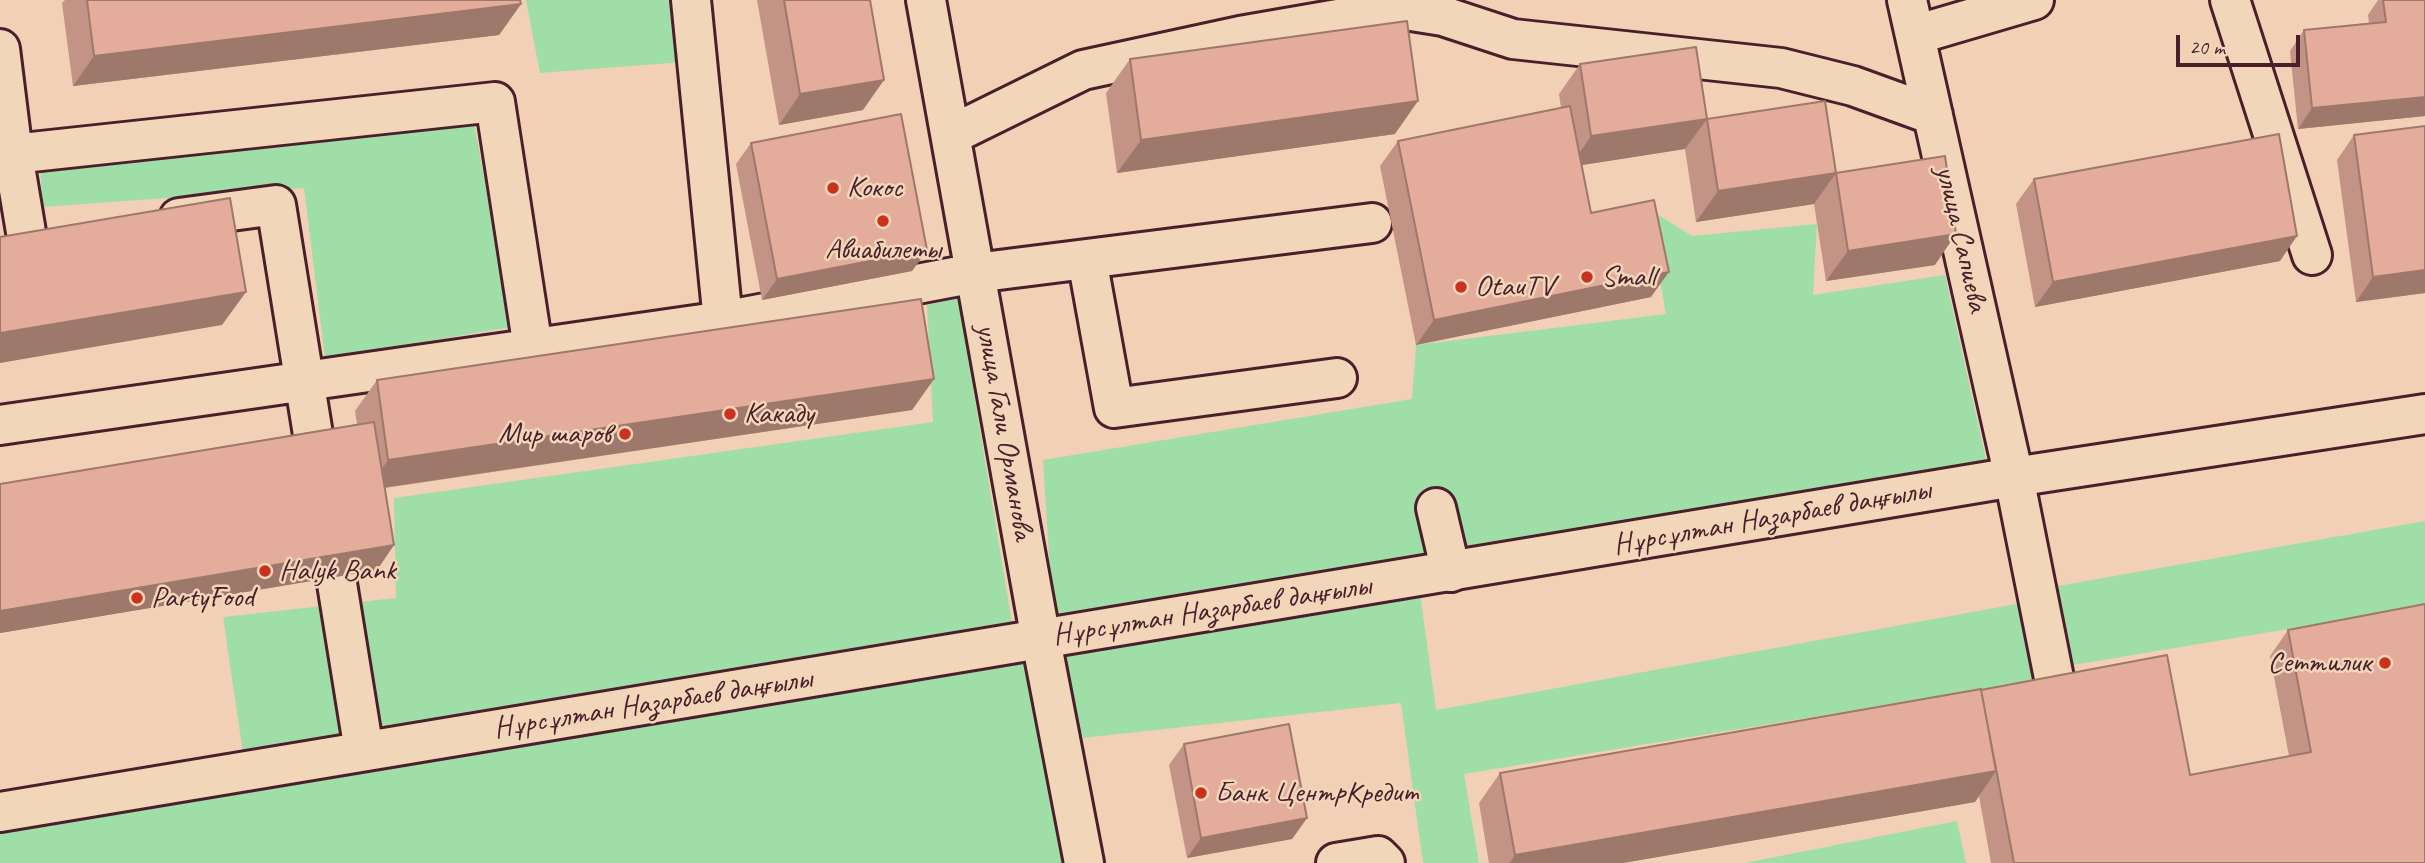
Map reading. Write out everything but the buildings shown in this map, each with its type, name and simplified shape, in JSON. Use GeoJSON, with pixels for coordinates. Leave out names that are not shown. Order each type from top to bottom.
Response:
{"type":"FeatureCollection","features":[{"type":"Feature","properties":{"kind":"main road"},"geometry":{"type":"LineString","coordinates":[[691,0],[723,321]]}},
{"type":"Feature","properties":{"kind":"main road","name":"улица Гали Орманова"},"geometry":{"type":"LineString","coordinates":[[926,0],[1041,640],[1084,863]]}},
{"type":"Feature","properties":{"kind":"main road"},"geometry":{"type":"LineString","coordinates":[[1911,18],[2034,0]]}},
{"type":"Feature","properties":{"kind":"main road"},"geometry":{"type":"LineString","coordinates":[[2230,0],[2312,255]]}},
{"type":"Feature","properties":{"kind":"main road"},"geometry":{"type":"LineString","coordinates":[[950,135],[1083,70],[1240,36],[1405,10],[1443,16],[1513,39],[1781,68],[1853,86],[1933,116]]}},
{"type":"Feature","properties":{"kind":"main road","name":"улица Сапиева"},"geometry":{"type":"LineString","coordinates":[[1911,18],[2014,477],[2054,678]]}},
{"type":"Feature","properties":{"kind":"main road"},"geometry":{"type":"LineString","coordinates":[[0,50],[27,238]]}},
{"type":"Feature","properties":{"kind":"main road"},"geometry":{"type":"LineString","coordinates":[[13,154],[495,102],[533,348]]}},
{"type":"Feature","properties":{"kind":"main road"},"geometry":{"type":"LineString","coordinates":[[152,221],[276,205],[364,751]]}},
{"type":"Feature","properties":{"kind":"main road"},"geometry":{"type":"LineString","coordinates":[[0,425],[723,321],[975,274],[1372,223]]}},
{"type":"Feature","properties":{"kind":"main road"},"geometry":{"type":"LineString","coordinates":[[1087,259],[1114,408],[1337,378]]}},
{"type":"Feature","properties":{"kind":"main road","name":"Нұрсұлтан Назарбаев даңғылы"},"geometry":{"type":"LineString","coordinates":[[0,812],[2014,477],[2425,414]]}},
{"type":"Feature","properties":{"kind":"main road"},"geometry":{"type":"LineString","coordinates":[[1436,508],[1451,572]]}},
{"type":"Feature","properties":{"kind":"main road"},"geometry":{"type":"LineString","coordinates":[[1336,863],[1378,856],[1385,863]]}},
{"type":"Feature","properties":{"kind":"green space"},"geometry":{"type":"Polygon","coordinates":[[[526,0],[691,0],[697,61],[540,73],[526,0]]]}},
{"type":"Feature","properties":{"kind":"green space"},"geometry":{"type":"Polygon","coordinates":[[[474,123],[512,327],[325,358],[304,188],[43,207],[40,167],[474,123]]]}},
{"type":"Feature","properties":{"kind":"green space"},"geometry":{"type":"Polygon","coordinates":[[[1647,208],[1692,236],[1817,224],[1813,295],[1945,275],[1986,460],[1053,619],[1043,460],[1412,399],[1416,345],[1666,314],[1647,208]]]}},
{"type":"Feature","properties":{"kind":"green space"},"geometry":{"type":"Polygon","coordinates":[[[958,298],[1012,623],[243,753],[223,617],[396,598],[394,498],[933,422],[927,305],[958,298]]]}},
{"type":"Feature","properties":{"kind":"green space"},"geometry":{"type":"Polygon","coordinates":[[[2425,521],[2425,606],[2067,666],[2052,587],[2425,521]]]}},
{"type":"Feature","properties":{"kind":"green space"},"geometry":{"type":"Polygon","coordinates":[[[1419,586],[1436,710],[2027,602],[2045,679],[1464,774],[1479,863],[1423,863],[1401,703],[1083,738],[1057,653],[1419,586]]]}},
{"type":"Feature","properties":{"kind":"green space"},"geometry":{"type":"Polygon","coordinates":[[[1031,659],[1071,863],[0,863],[0,827],[1031,659]]]}},
{"type":"Feature","properties":{"kind":"green space"},"geometry":{"type":"Polygon","coordinates":[[[1957,821],[1966,863],[1745,863],[1957,821]]]}},
{"type":"Feature","properties":{"kind":"place","name":"Кокос"},"geometry":{"type":"Point","coordinates":[833,188]}},
{"type":"Feature","properties":{"kind":"place","name":"Авиабилеты"},"geometry":{"type":"Point","coordinates":[883,221]}},
{"type":"Feature","properties":{"kind":"place","name":"Small"},"geometry":{"type":"Point","coordinates":[1587,277]}},
{"type":"Feature","properties":{"kind":"place","name":"OtauTV"},"geometry":{"type":"Point","coordinates":[1461,287]}},
{"type":"Feature","properties":{"kind":"place","name":"Какаду"},"geometry":{"type":"Point","coordinates":[730,414]}},
{"type":"Feature","properties":{"kind":"place","name":"Мир шаров"},"geometry":{"type":"Point","coordinates":[625,434]}},
{"type":"Feature","properties":{"kind":"place","name":"Halyk Bank"},"geometry":{"type":"Point","coordinates":[265,571]}},
{"type":"Feature","properties":{"kind":"place","name":"PartyFood"},"geometry":{"type":"Point","coordinates":[137,598]}},
{"type":"Feature","properties":{"kind":"place","name":"Сеттилик"},"geometry":{"type":"Point","coordinates":[2385,663]}},
{"type":"Feature","properties":{"kind":"place","name":"Банк ЦентрКредит"},"geometry":{"type":"Point","coordinates":[1201,793]}}]}
